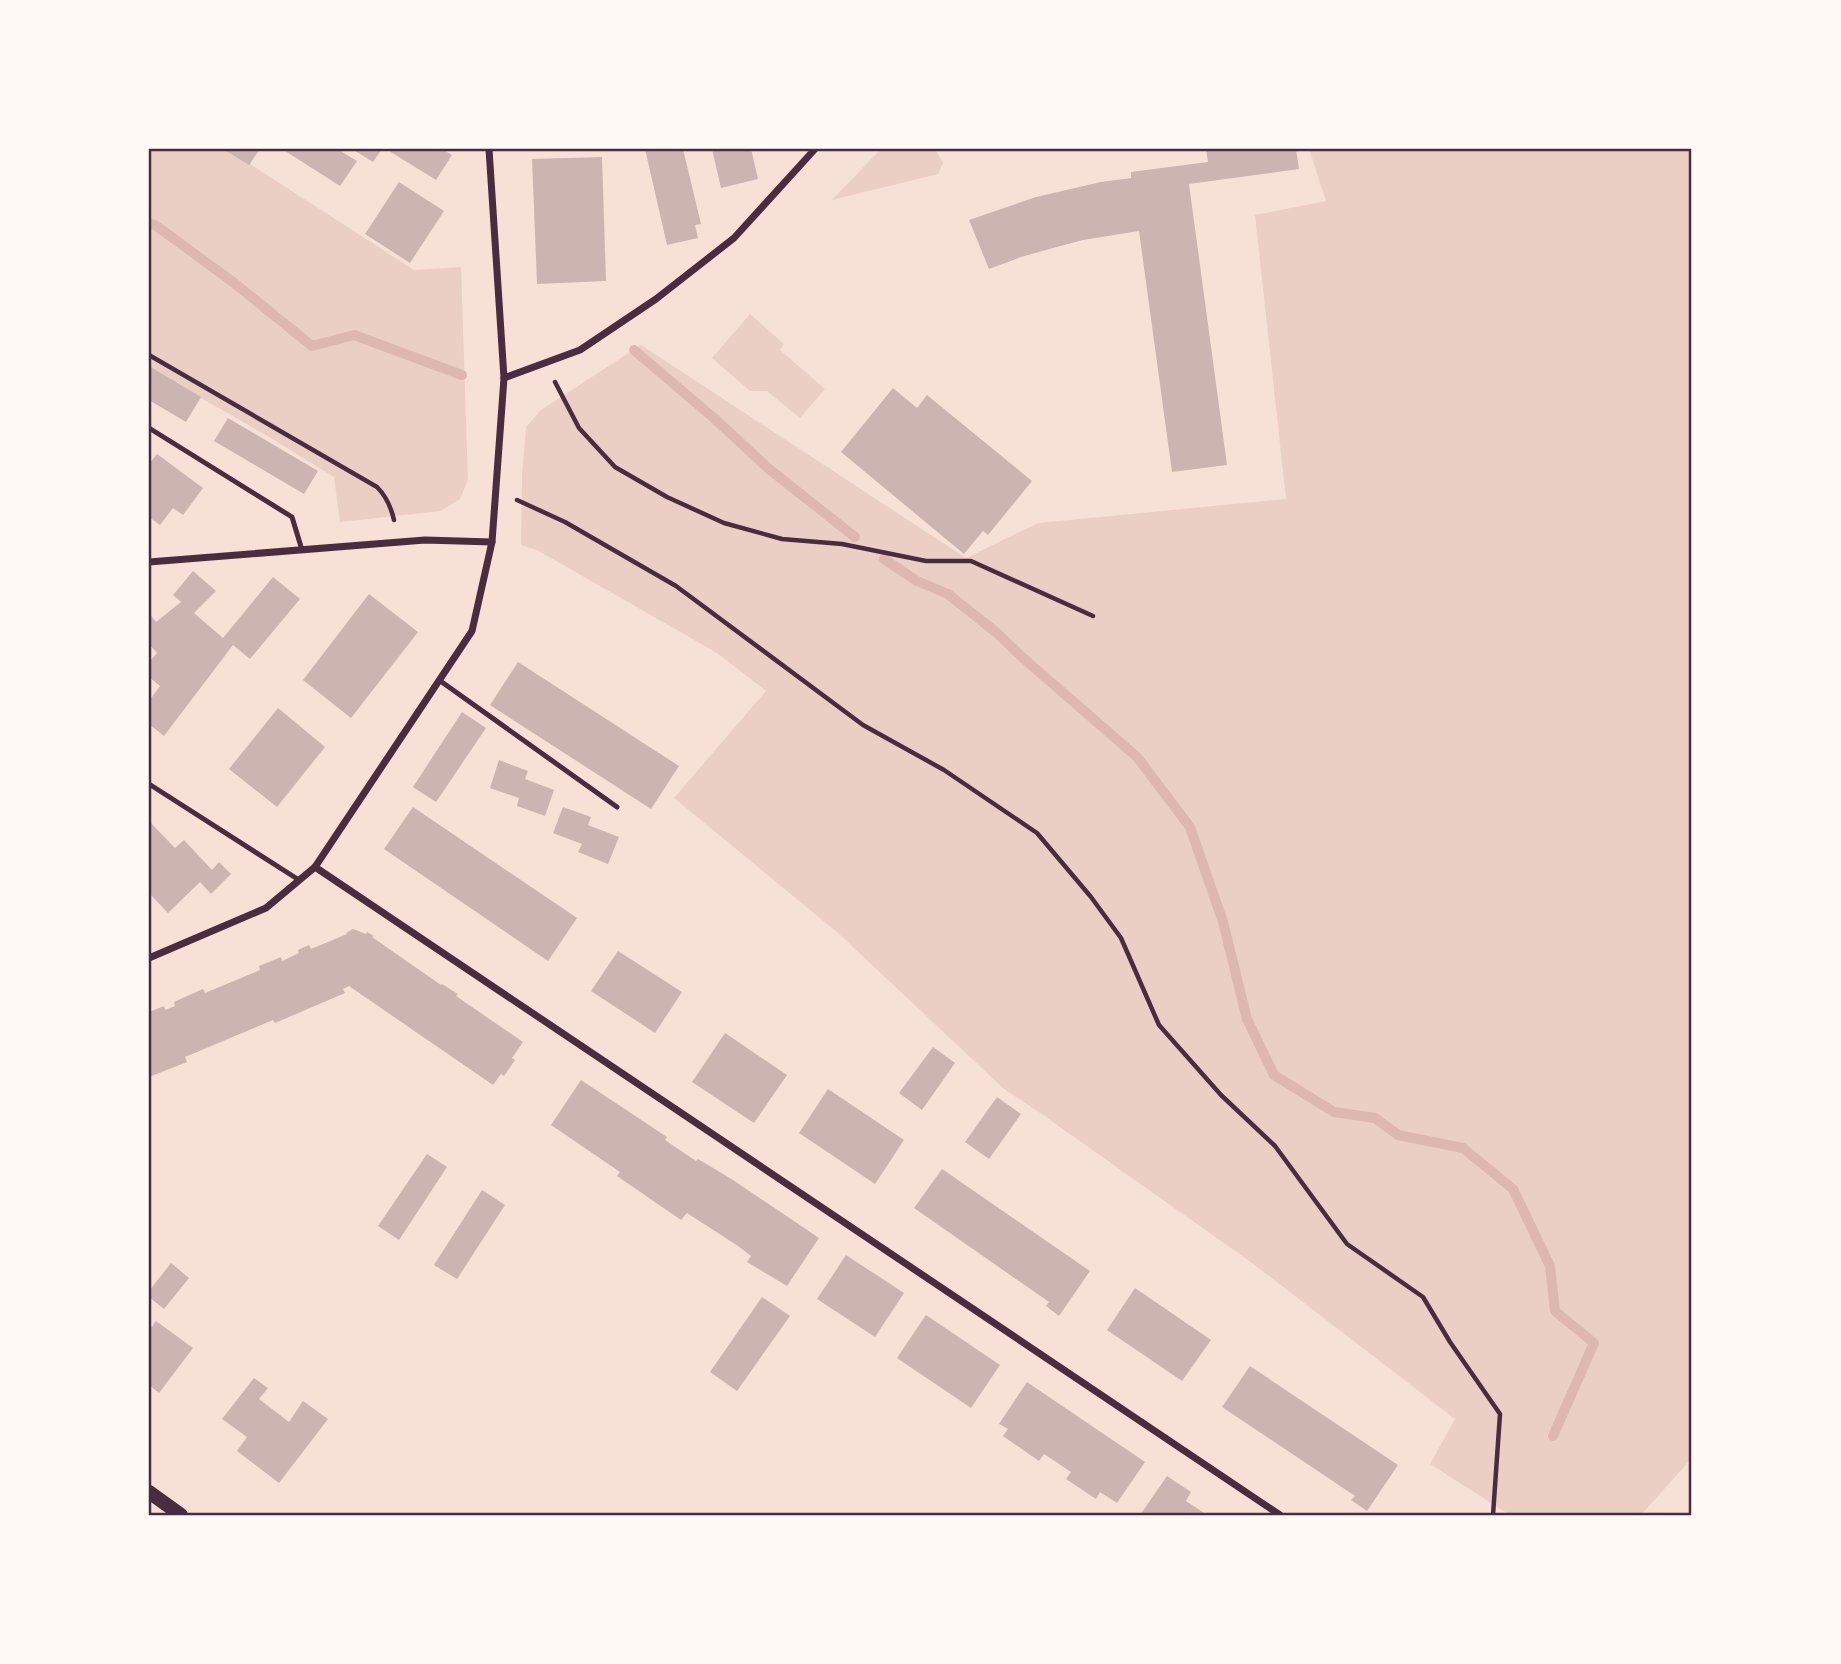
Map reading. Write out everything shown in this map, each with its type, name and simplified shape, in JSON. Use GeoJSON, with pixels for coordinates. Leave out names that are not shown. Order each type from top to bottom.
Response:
{"type":"FeatureCollection","features":[{"type":"Feature","properties":{"kind":"main road"},"geometry":{"type":"LineString","coordinates":[[149,1492],[181,1515]]}},
{"type":"Feature","properties":{"kind":"street"},"geometry":{"type":"LineString","coordinates":[[149,958],[266,908],[314,867],[472,631],[492,542],[504,377],[489,149]]}},
{"type":"Feature","properties":{"kind":"street"},"geometry":{"type":"LineString","coordinates":[[504,377],[580,350],[656,299],[734,238],[815,149]]}},
{"type":"Feature","properties":{"kind":"street"},"geometry":{"type":"LineString","coordinates":[[149,562],[425,540],[492,542]]}},
{"type":"Feature","properties":{"kind":"street"},"geometry":{"type":"LineString","coordinates":[[314,867],[1280,1515]]}},
{"type":"Feature","properties":{"kind":"lane"},"geometry":{"type":"LineString","coordinates":[[149,428],[292,517],[302,550]]}},
{"type":"Feature","properties":{"kind":"lane"},"geometry":{"type":"LineString","coordinates":[[439,680],[617,807]]}},
{"type":"Feature","properties":{"kind":"lane"},"geometry":{"type":"LineString","coordinates":[[149,784],[299,880]]}},
{"type":"Feature","properties":{"kind":"path"},"geometry":{"type":"LineString","coordinates":[[149,355],[377,487],[385,495],[392,509],[398,542]]}},
{"type":"Feature","properties":{"kind":"path"},"geometry":{"type":"LineString","coordinates":[[547,362],[557,388],[579,428],[615,467],[667,497],[724,523],[782,539],[842,544],[926,561],[971,561],[1093,616]]}},
{"type":"Feature","properties":{"kind":"path"},"geometry":{"type":"LineString","coordinates":[[496,491],[565,522],[676,586],[863,725],[944,771],[1037,833],[1091,897],[1121,938],[1159,1025],[1221,1095],[1275,1146],[1347,1244],[1423,1297],[1450,1342],[1500,1414],[1493,1515]]}},
{"type":"Feature","properties":{"kind":"shaded area"},"geometry":{"type":"Polygon","coordinates":[[[149,149],[227,149],[414,270],[461,267],[468,480],[460,499],[441,511],[340,522],[334,477],[149,368],[149,149]]]}},
{"type":"Feature","properties":{"kind":"shaded area"},"geometry":{"type":"Polygon","coordinates":[[[881,149],[935,149],[943,163],[938,174],[832,200],[881,149]]]}},
{"type":"Feature","properties":{"kind":"shaded area"},"geometry":{"type":"Polygon","coordinates":[[[1309,149],[1692,149],[1692,1458],[1641,1515],[1510,1515],[1430,1464],[1455,1419],[1252,1263],[1004,1089],[838,933],[674,798],[766,691],[717,653],[537,550],[521,545],[526,427],[541,410],[641,345],[966,558],[1038,523],[1286,499],[1255,215],[1326,201],[1309,149]]]}},
{"type":"Feature","properties":{"kind":"shaded area"},"geometry":{"type":"Polygon","coordinates":[[[750,314],[784,344],[780,350],[825,389],[800,418],[767,391],[750,391],[712,358],[750,314]]]}},
{"type":"Feature","properties":{"kind":"building"},"geometry":{"type":"Polygon","coordinates":[[[223,149],[260,149],[249,165],[223,149]]]}},
{"type":"Feature","properties":{"kind":"building"},"geometry":{"type":"Polygon","coordinates":[[[282,149],[337,149],[357,161],[340,186],[282,149]]]}},
{"type":"Feature","properties":{"kind":"building"},"geometry":{"type":"Polygon","coordinates":[[[352,149],[382,149],[373,162],[352,149]]]}},
{"type":"Feature","properties":{"kind":"building"},"geometry":{"type":"Polygon","coordinates":[[[386,149],[442,149],[452,155],[436,180],[386,149]]]}},
{"type":"Feature","properties":{"kind":"building"},"geometry":{"type":"Polygon","coordinates":[[[645,149],[683,149],[701,224],[695,225],[698,238],[667,245],[645,149]]]}},
{"type":"Feature","properties":{"kind":"building"},"geometry":{"type":"Polygon","coordinates":[[[712,149],[751,149],[758,179],[721,188],[712,149]]]}},
{"type":"Feature","properties":{"kind":"building"},"geometry":{"type":"Polygon","coordinates":[[[1206,149],[1296,149],[1299,169],[1189,184],[1227,465],[1172,472],[1139,231],[1083,240],[989,269],[969,220],[1036,197],[1131,178],[1131,172],[1208,162],[1206,149]]]}},
{"type":"Feature","properties":{"kind":"building"},"geometry":{"type":"Polygon","coordinates":[[[602,157],[606,281],[537,284],[532,159],[602,157]]]}},
{"type":"Feature","properties":{"kind":"building"},"geometry":{"type":"Polygon","coordinates":[[[399,182],[444,211],[410,263],[365,234],[399,182]]]}},
{"type":"Feature","properties":{"kind":"building"},"geometry":{"type":"Polygon","coordinates":[[[149,366],[201,397],[186,422],[149,400],[149,366]]]}},
{"type":"Feature","properties":{"kind":"building"},"geometry":{"type":"Polygon","coordinates":[[[893,388],[917,408],[927,395],[1032,481],[988,535],[983,531],[964,554],[841,452],[893,388]]]}},
{"type":"Feature","properties":{"kind":"building"},"geometry":{"type":"Polygon","coordinates":[[[228,418],[318,471],[304,494],[214,441],[228,418]]]}},
{"type":"Feature","properties":{"kind":"building"},"geometry":{"type":"Polygon","coordinates":[[[157,454],[203,488],[183,515],[173,508],[160,525],[149,517],[149,464],[157,454]]]}},
{"type":"Feature","properties":{"kind":"building"},"geometry":{"type":"Polygon","coordinates":[[[193,571],[216,591],[194,613],[223,638],[273,577],[300,599],[250,659],[233,645],[164,736],[149,724],[149,701],[160,686],[149,677],[149,662],[157,653],[149,644],[149,613],[156,622],[181,602],[173,595],[193,571]]]}},
{"type":"Feature","properties":{"kind":"building"},"geometry":{"type":"Polygon","coordinates":[[[369,594],[418,632],[351,718],[303,680],[369,594]]]}},
{"type":"Feature","properties":{"kind":"building"},"geometry":{"type":"Polygon","coordinates":[[[518,662],[679,766],[651,809],[490,705],[518,662]]]}},
{"type":"Feature","properties":{"kind":"building"},"geometry":{"type":"Polygon","coordinates":[[[278,708],[325,747],[277,807],[229,769],[278,708]]]}},
{"type":"Feature","properties":{"kind":"building"},"geometry":{"type":"Polygon","coordinates":[[[462,712],[486,728],[436,802],[413,787],[462,712]]]}},
{"type":"Feature","properties":{"kind":"building"},"geometry":{"type":"Polygon","coordinates":[[[499,760],[528,771],[525,779],[554,790],[545,816],[517,806],[519,798],[490,788],[499,760]]]}},
{"type":"Feature","properties":{"kind":"building"},"geometry":{"type":"Polygon","coordinates":[[[413,807],[577,918],[548,961],[384,849],[413,807]]]}},
{"type":"Feature","properties":{"kind":"building"},"geometry":{"type":"Polygon","coordinates":[[[563,807],[591,817],[588,825],[619,837],[608,864],[578,852],[582,844],[553,833],[563,807]]]}},
{"type":"Feature","properties":{"kind":"building"},"geometry":{"type":"Polygon","coordinates":[[[149,821],[175,848],[184,840],[212,870],[219,862],[231,874],[211,894],[200,882],[168,913],[149,893],[149,821]]]}},
{"type":"Feature","properties":{"kind":"building"},"geometry":{"type":"Polygon","coordinates":[[[353,929],[374,936],[372,937],[458,994],[456,996],[523,1042],[504,1076],[501,1074],[493,1085],[349,986],[343,989],[345,993],[185,1057],[187,1062],[149,1077],[149,1012],[164,1006],[165,1010],[175,1006],[174,1002],[203,989],[205,993],[260,970],[259,966],[281,957],[282,961],[309,945],[311,949],[353,929]]]}},
{"type":"Feature","properties":{"kind":"building"},"geometry":{"type":"Polygon","coordinates":[[[618,951],[682,992],[655,1033],[591,991],[618,951]]]}},
{"type":"Feature","properties":{"kind":"building"},"geometry":{"type":"Polygon","coordinates":[[[725,1033],[787,1075],[754,1123],[692,1082],[725,1033]]]}},
{"type":"Feature","properties":{"kind":"building"},"geometry":{"type":"Polygon","coordinates":[[[933,1047],[955,1063],[922,1110],[899,1093],[933,1047]]]}},
{"type":"Feature","properties":{"kind":"building"},"geometry":{"type":"Polygon","coordinates":[[[581,1080],[667,1137],[665,1140],[696,1161],[698,1159],[733,1180],[819,1238],[787,1286],[747,1262],[751,1256],[738,1246],[687,1213],[681,1220],[617,1176],[620,1172],[551,1125],[581,1080]]]}},
{"type":"Feature","properties":{"kind":"building"},"geometry":{"type":"Polygon","coordinates":[[[828,1089],[904,1140],[875,1184],[799,1133],[828,1089]]]}},
{"type":"Feature","properties":{"kind":"building"},"geometry":{"type":"Polygon","coordinates":[[[997,1097],[1021,1114],[989,1159],[965,1142],[997,1097]]]}},
{"type":"Feature","properties":{"kind":"building"},"geometry":{"type":"Polygon","coordinates":[[[427,1154],[447,1167],[399,1240],[378,1226],[427,1154]]]}},
{"type":"Feature","properties":{"kind":"building"},"geometry":{"type":"Polygon","coordinates":[[[942,1169],[1090,1271],[1059,1316],[1046,1306],[1049,1302],[914,1208],[942,1169]]]}},
{"type":"Feature","properties":{"kind":"building"},"geometry":{"type":"Polygon","coordinates":[[[482,1190],[505,1205],[457,1279],[434,1265],[482,1190]]]}},
{"type":"Feature","properties":{"kind":"building"},"geometry":{"type":"Polygon","coordinates":[[[846,1255],[904,1293],[875,1337],[817,1299],[846,1255]]]}},
{"type":"Feature","properties":{"kind":"building"},"geometry":{"type":"Polygon","coordinates":[[[171,1263],[189,1278],[164,1309],[149,1297],[149,1291],[171,1263]]]}},
{"type":"Feature","properties":{"kind":"building"},"geometry":{"type":"Polygon","coordinates":[[[1135,1288],[1211,1340],[1182,1381],[1107,1330],[1135,1288]]]}},
{"type":"Feature","properties":{"kind":"building"},"geometry":{"type":"Polygon","coordinates":[[[762,1297],[790,1316],[737,1391],[710,1372],[762,1297]]]}},
{"type":"Feature","properties":{"kind":"building"},"geometry":{"type":"Polygon","coordinates":[[[926,1315],[1000,1365],[971,1408],[897,1358],[926,1315]]]}},
{"type":"Feature","properties":{"kind":"building"},"geometry":{"type":"Polygon","coordinates":[[[156,1321],[193,1348],[159,1393],[149,1385],[149,1331],[156,1321]]]}},
{"type":"Feature","properties":{"kind":"building"},"geometry":{"type":"Polygon","coordinates":[[[1250,1366],[1398,1465],[1367,1511],[1351,1500],[1355,1496],[1222,1407],[1250,1366]]]}},
{"type":"Feature","properties":{"kind":"building"},"geometry":{"type":"Polygon","coordinates":[[[254,1378],[268,1388],[259,1399],[289,1422],[303,1401],[328,1419],[279,1483],[237,1451],[247,1437],[222,1419],[254,1378]]]}},
{"type":"Feature","properties":{"kind":"building"},"geometry":{"type":"Polygon","coordinates":[[[1027,1382],[1145,1462],[1117,1503],[1100,1492],[1096,1499],[1066,1479],[1071,1472],[1044,1454],[1039,1461],[1003,1436],[1008,1429],[999,1424],[1027,1382]]]}},
{"type":"Feature","properties":{"kind":"building"},"geometry":{"type":"Polygon","coordinates":[[[1167,1476],[1191,1492],[1186,1501],[1207,1515],[1140,1515],[1167,1476]]]}},
{"type":"Feature","properties":{"kind":"waterway"},"geometry":{"type":"LineString","coordinates":[[149,223],[233,282],[312,346],[354,335],[462,375]]}},
{"type":"Feature","properties":{"kind":"waterway"},"geometry":{"type":"LineString","coordinates":[[634,350],[769,469],[855,537]]}},
{"type":"Feature","properties":{"kind":"waterway"},"geometry":{"type":"LineString","coordinates":[[884,559],[917,581],[948,594],[997,633],[1137,757],[1190,827],[1223,922],[1247,1019],[1274,1075],[1334,1112],[1375,1118],[1398,1135],[1463,1148],[1513,1189],[1550,1266],[1555,1311],[1594,1343],[1553,1436]]}}]}
